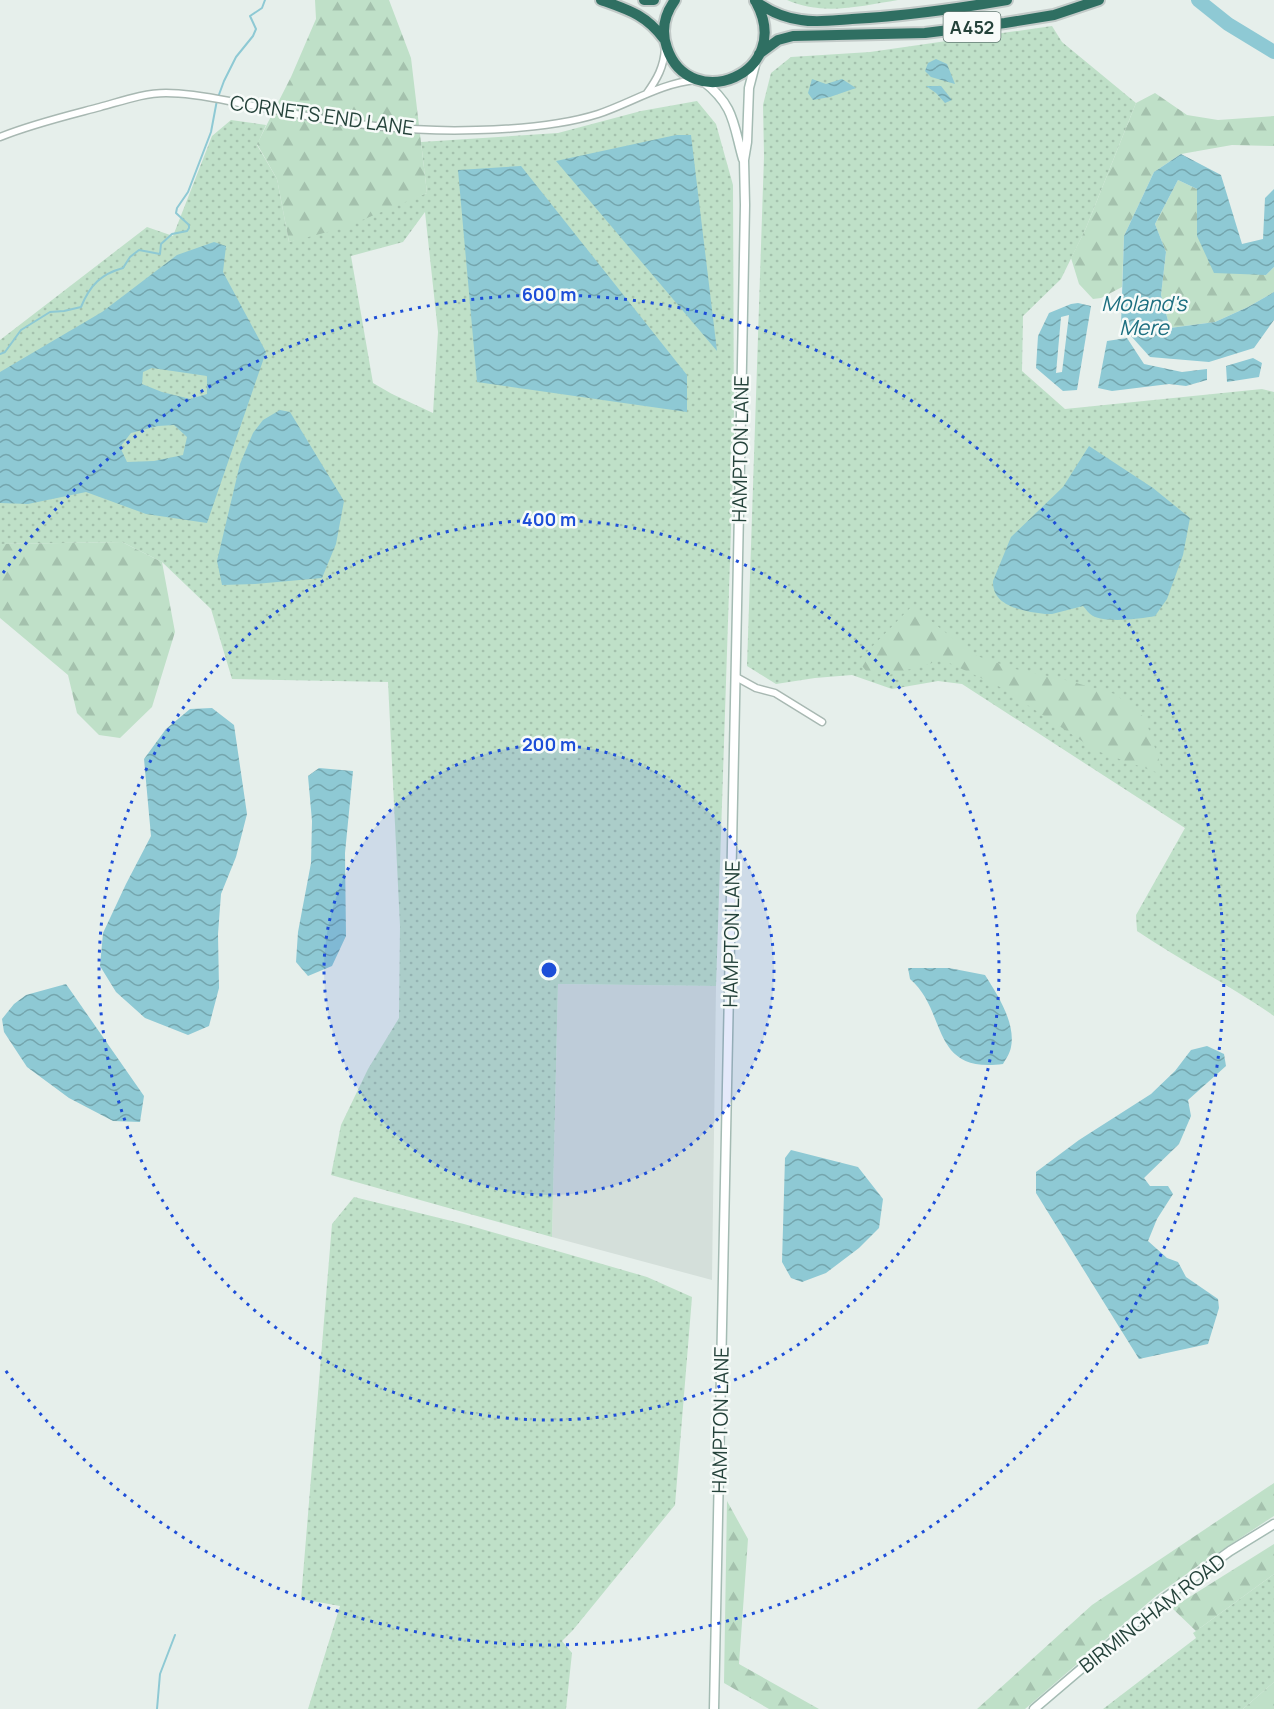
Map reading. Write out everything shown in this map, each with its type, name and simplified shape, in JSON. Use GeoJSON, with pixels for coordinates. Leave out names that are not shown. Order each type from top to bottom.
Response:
{"type":"FeatureCollection","features":[{"type":"Feature","properties":{"kind":"highway"},"geometry":{"type":"LineString","coordinates":[[601,0],[634,12],[651,23],[665,41],[673,62],[689,76],[700,81],[721,82],[738,77],[758,57],[764,38],[764,24],[754,1]]}},
{"type":"Feature","properties":{"kind":"highway"},"geometry":{"type":"LineString","coordinates":[[644,0],[654,0]]}},
{"type":"Feature","properties":{"kind":"highway"},"geometry":{"type":"LineString","coordinates":[[665,41],[665,21],[675,0]]}},
{"type":"Feature","properties":{"kind":"highway","name":"A452"},"geometry":{"type":"LineString","coordinates":[[754,1],[784,16],[810,21],[875,18],[941,11],[1007,0]]}},
{"type":"Feature","properties":{"kind":"highway","name":"A452"},"geometry":{"type":"LineString","coordinates":[[758,57],[778,40],[793,36],[925,33],[1054,15],[1099,0]]}},
{"type":"Feature","properties":{"kind":"main road","name":"HAMPTON LANE"},"geometry":{"type":"LineString","coordinates":[[714,1709],[736,677],[744,160],[749,88],[758,57]]}},
{"type":"Feature","properties":{"kind":"main road","name":"HAMPTON LANE"},"geometry":{"type":"LineString","coordinates":[[700,81],[721,97],[729,109],[744,160]]}},
{"type":"Feature","properties":{"kind":"main road","name":"BIRMINGHAM ROAD"},"geometry":{"type":"LineString","coordinates":[[1034,1709],[1162,1600],[1230,1551],[1274,1524]]}},
{"type":"Feature","properties":{"kind":"street"},"geometry":{"type":"LineString","coordinates":[[646,94],[660,75],[664,62],[665,41]]}},
{"type":"Feature","properties":{"kind":"street","name":"CORNETS END LANE"},"geometry":{"type":"LineString","coordinates":[[0,137],[47,121],[136,97],[160,93],[210,98],[391,128],[447,130],[509,128],[575,120],[615,108],[675,83],[700,81]]}},
{"type":"Feature","properties":{"kind":"street"},"geometry":{"type":"LineString","coordinates":[[736,677],[756,688],[775,693],[822,722]]}},
{"type":"Feature","properties":{"kind":"shaded area"},"geometry":{"type":"Polygon","coordinates":[[[558,984],[716,986],[712,1280],[552,1237],[558,984]]]}},
{"type":"Feature","properties":{"kind":"green space"},"geometry":{"type":"Polygon","coordinates":[[[315,0],[389,0],[411,58],[427,193],[343,228],[289,242],[277,179],[257,144],[291,77],[316,19],[315,0]]]}},
{"type":"Feature","properties":{"kind":"green space"},"geometry":{"type":"Polygon","coordinates":[[[787,0],[898,0],[828,9],[814,8],[787,0]]]}},
{"type":"Feature","properties":{"kind":"green space"},"geometry":{"type":"Polygon","coordinates":[[[1052,26],[1062,42],[1136,103],[1086,228],[1061,279],[1023,316],[1022,371],[1065,409],[1262,389],[1274,392],[1274,1016],[1137,931],[1136,915],[1185,828],[962,684],[938,681],[892,689],[852,675],[776,684],[747,666],[764,156],[763,105],[771,73],[791,57],[870,52],[1052,26]]]}},
{"type":"Feature","properties":{"kind":"green space"},"geometry":{"type":"Polygon","coordinates":[[[1155,93],[1187,115],[1218,120],[1274,116],[1274,146],[1232,145],[1181,154],[1154,172],[1124,236],[1122,287],[1101,298],[1093,299],[1079,284],[1071,258],[1086,228],[1136,103],[1155,93]]]}},
{"type":"Feature","properties":{"kind":"green space"},"geometry":{"type":"Polygon","coordinates":[[[697,101],[716,124],[733,185],[734,439],[716,986],[558,984],[552,1237],[331,1175],[341,1125],[368,1069],[399,1018],[400,926],[388,682],[232,679],[211,609],[162,562],[122,542],[0,544],[0,340],[147,227],[173,236],[212,136],[231,120],[266,125],[257,145],[277,179],[289,242],[427,193],[421,142],[558,133],[641,111],[697,101]],[[425,212],[403,242],[351,256],[373,383],[433,413],[438,332],[425,212]]]}},
{"type":"Feature","properties":{"kind":"green space"},"geometry":{"type":"Polygon","coordinates":[[[1178,180],[1197,189],[1197,236],[1266,275],[1274,267],[1274,292],[1215,322],[1170,328],[1161,295],[1166,252],[1155,224],[1178,180]]]}},
{"type":"Feature","properties":{"kind":"green space"},"geometry":{"type":"Polygon","coordinates":[[[122,542],[162,562],[175,632],[152,707],[120,738],[99,735],[77,713],[68,675],[0,618],[0,544],[122,542]]]}},
{"type":"Feature","properties":{"kind":"green space"},"geometry":{"type":"Polygon","coordinates":[[[912,606],[974,655],[1015,669],[1115,694],[1145,718],[1164,775],[1097,751],[1000,687],[943,660],[889,675],[867,672],[858,661],[912,606]]]}},
{"type":"Feature","properties":{"kind":"green space"},"geometry":{"type":"Polygon","coordinates":[[[354,1197],[464,1224],[647,1277],[692,1297],[675,1505],[562,1641],[572,1653],[566,1709],[308,1709],[340,1606],[301,1599],[332,1224],[354,1197]]]}},
{"type":"Feature","properties":{"kind":"green space"},"geometry":{"type":"Polygon","coordinates":[[[1274,1483],[1274,1516],[1157,1595],[1025,1709],[977,1709],[1092,1605],[1274,1483]]]}},
{"type":"Feature","properties":{"kind":"green space"},"geometry":{"type":"Polygon","coordinates":[[[727,1501],[748,1539],[739,1664],[819,1709],[769,1709],[724,1683],[727,1501]]]}},
{"type":"Feature","properties":{"kind":"green space"},"geometry":{"type":"Polygon","coordinates":[[[1274,1544],[1274,1574],[1196,1631],[1172,1608],[1274,1544]]]}},
{"type":"Feature","properties":{"kind":"green space"},"geometry":{"type":"Polygon","coordinates":[[[1274,1574],[1274,1682],[1243,1709],[1103,1709],[1196,1638],[1193,1633],[1274,1574]]]}},
{"type":"Feature","properties":{"kind":"green space"},"geometry":{"type":"Polygon","coordinates":[[[1274,1682],[1274,1709],[1243,1709],[1274,1682]]]}},
{"type":"Feature","properties":{"kind":"water"},"geometry":{"type":"Polygon","coordinates":[[[936,59],[947,64],[955,84],[931,77],[925,71],[928,63],[936,59]]]}},
{"type":"Feature","properties":{"kind":"water"},"geometry":{"type":"Polygon","coordinates":[[[812,79],[826,84],[842,79],[856,88],[813,100],[808,93],[812,79]]]}},
{"type":"Feature","properties":{"kind":"water"},"geometry":{"type":"Polygon","coordinates":[[[926,86],[941,86],[952,100],[945,103],[926,86]]]}},
{"type":"Feature","properties":{"kind":"water"},"geometry":{"type":"Polygon","coordinates":[[[676,135],[691,135],[717,351],[556,161],[676,135]]]}},
{"type":"Feature","properties":{"kind":"water","name":"Moland's Mere"},"geometry":{"type":"Polygon","coordinates":[[[1181,154],[1221,175],[1242,244],[1263,239],[1265,198],[1274,189],[1274,267],[1266,275],[1214,273],[1197,236],[1197,189],[1178,180],[1155,224],[1166,252],[1161,295],[1170,328],[1215,322],[1274,292],[1274,320],[1254,348],[1209,362],[1150,357],[1121,325],[1124,236],[1154,172],[1181,154]]]}},
{"type":"Feature","properties":{"kind":"water"},"geometry":{"type":"Polygon","coordinates":[[[521,166],[687,375],[687,412],[477,382],[458,170],[521,166]]]}},
{"type":"Feature","properties":{"kind":"water"},"geometry":{"type":"Polygon","coordinates":[[[214,242],[226,246],[223,272],[266,352],[207,523],[146,514],[86,492],[28,504],[0,503],[0,372],[102,312],[177,255],[214,242]],[[152,368],[143,372],[142,384],[190,399],[207,394],[207,376],[152,368]],[[174,425],[158,426],[131,433],[120,447],[127,462],[154,461],[183,455],[187,437],[174,425]]]}},
{"type":"Feature","properties":{"kind":"water"},"geometry":{"type":"Polygon","coordinates":[[[1071,304],[1091,306],[1077,390],[1063,391],[1036,368],[1038,336],[1049,313],[1071,304]],[[1069,315],[1061,317],[1056,373],[1062,372],[1069,315]]]}},
{"type":"Feature","properties":{"kind":"water"},"geometry":{"type":"Polygon","coordinates":[[[1127,338],[1144,364],[1182,372],[1207,369],[1207,380],[1186,386],[1169,384],[1112,391],[1098,388],[1107,341],[1127,338]]]}},
{"type":"Feature","properties":{"kind":"water"},"geometry":{"type":"Polygon","coordinates":[[[1253,358],[1262,363],[1259,377],[1227,382],[1226,366],[1253,358]]]}},
{"type":"Feature","properties":{"kind":"water"},"geometry":{"type":"Polygon","coordinates":[[[280,410],[290,412],[344,501],[336,544],[322,578],[222,585],[217,561],[240,464],[253,433],[263,420],[280,410]]]}},
{"type":"Feature","properties":{"kind":"water"},"geometry":{"type":"Polygon","coordinates":[[[1089,446],[1153,488],[1190,518],[1183,555],[1167,599],[1155,616],[1106,619],[1093,616],[1083,606],[1052,614],[1037,613],[1003,602],[994,590],[993,581],[1011,537],[1063,487],[1089,446]]]}},
{"type":"Feature","properties":{"kind":"water"},"geometry":{"type":"Polygon","coordinates":[[[212,708],[234,725],[247,814],[236,857],[221,894],[218,934],[219,988],[209,1026],[188,1035],[145,1018],[116,992],[100,966],[103,933],[151,836],[144,759],[166,729],[190,709],[212,708]]]}},
{"type":"Feature","properties":{"kind":"water"},"geometry":{"type":"Polygon","coordinates":[[[319,768],[353,771],[345,853],[346,936],[332,966],[308,976],[296,962],[298,932],[311,863],[312,821],[308,776],[319,768]]]}},
{"type":"Feature","properties":{"kind":"water"},"geometry":{"type":"Polygon","coordinates":[[[908,968],[949,968],[985,975],[1004,1009],[1011,1028],[1011,1047],[1003,1064],[979,1065],[963,1059],[951,1050],[922,992],[910,979],[908,968]]]}},
{"type":"Feature","properties":{"kind":"water"},"geometry":{"type":"Polygon","coordinates":[[[66,984],[144,1096],[140,1122],[113,1121],[69,1098],[27,1067],[4,1032],[2,1019],[14,1004],[26,995],[66,984]]]}},
{"type":"Feature","properties":{"kind":"water"},"geometry":{"type":"Polygon","coordinates":[[[1207,1046],[1224,1054],[1226,1066],[1188,1100],[1191,1116],[1179,1144],[1144,1178],[1150,1186],[1168,1186],[1173,1194],[1157,1219],[1148,1241],[1167,1258],[1178,1262],[1186,1277],[1218,1299],[1219,1308],[1208,1344],[1139,1359],[1036,1193],[1036,1172],[1079,1140],[1151,1094],[1175,1071],[1191,1050],[1207,1046]]]}},
{"type":"Feature","properties":{"kind":"water"},"geometry":{"type":"Polygon","coordinates":[[[791,1150],[858,1167],[883,1199],[879,1228],[859,1248],[826,1273],[802,1282],[791,1278],[782,1262],[785,1158],[791,1150]]]}},
{"type":"Feature","properties":{"kind":"waterway"},"geometry":{"type":"LineString","coordinates":[[0,354],[5,352],[21,330],[50,312],[81,307],[88,292],[102,277],[123,268],[130,257],[139,250],[160,254],[161,244],[172,234],[187,231],[189,225],[176,213],[177,208],[188,192],[211,132],[217,100],[224,81],[236,57],[256,29],[250,16],[262,8],[265,0]]}},
{"type":"Feature","properties":{"kind":"waterway"},"geometry":{"type":"LineString","coordinates":[[1198,0],[1228,24],[1274,52]]}},
{"type":"Feature","properties":{"kind":"waterway"},"geometry":{"type":"LineString","coordinates":[[157,1709],[160,1674],[175,1635]]}}]}
